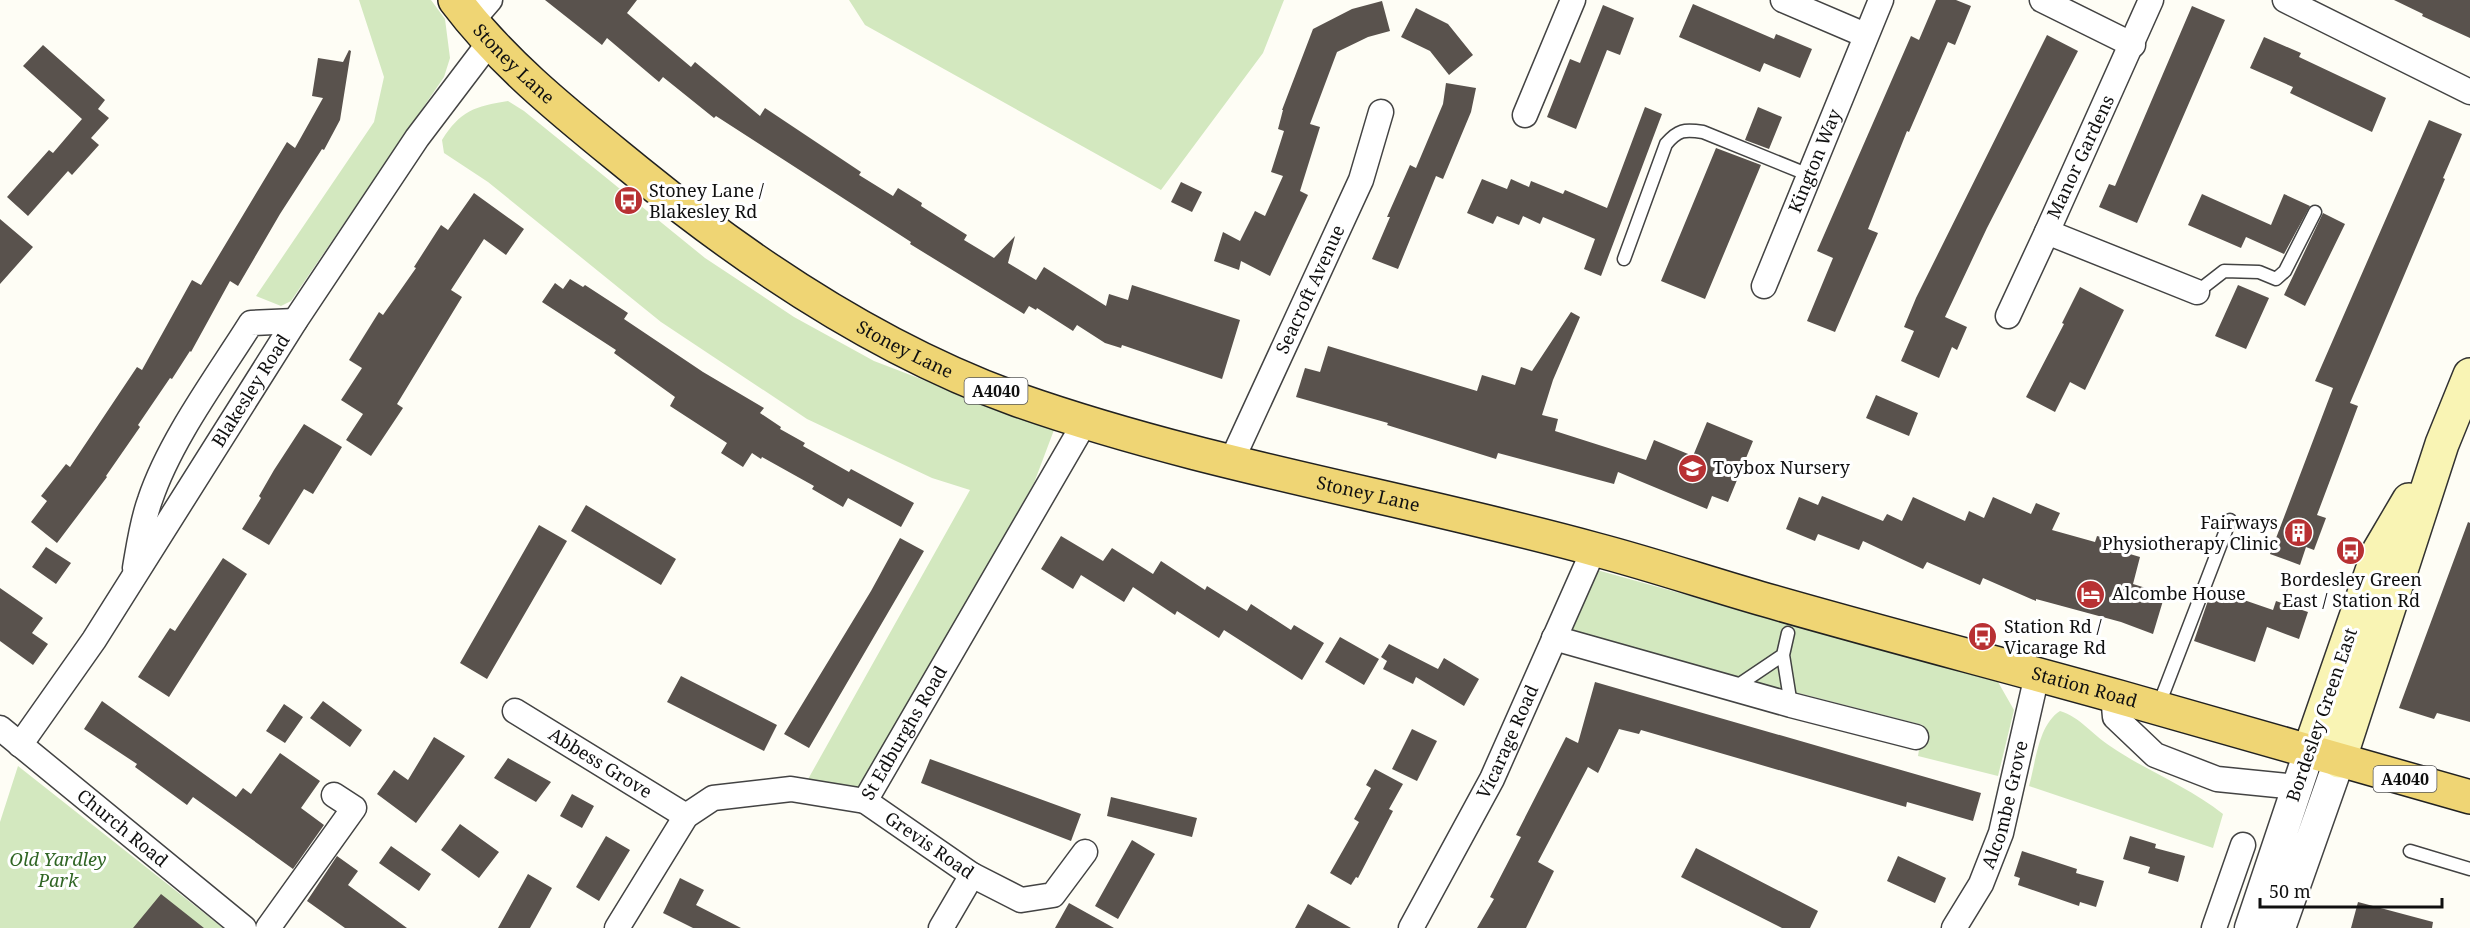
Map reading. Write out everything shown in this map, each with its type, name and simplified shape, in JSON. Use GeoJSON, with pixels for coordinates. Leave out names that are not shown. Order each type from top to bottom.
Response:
{"type":"FeatureCollection","features":[{"type":"Feature","properties":{"kind":"main road","name":"Stoney Lane"},"geometry":{"type":"LineString","coordinates":[[476,16],[553,104],[668,197],[751,258],[862,327],[937,366],[1014,399],[1085,422],[1231,462],[1594,549]]}},
{"type":"Feature","properties":{"kind":"main road","name":"Bordesley Green East"},"geometry":{"type":"LineString","coordinates":[[2324,757],[2470,375]]}},
{"type":"Feature","properties":{"kind":"main road","name":"Bordesley Green East"},"geometry":{"type":"LineString","coordinates":[[2324,757],[2379,551],[2442,444]]}},
{"type":"Feature","properties":{"kind":"main road","name":"Station Road"},"geometry":{"type":"LineString","coordinates":[[1594,549],[1765,600],[2113,695],[2470,797]]}},
{"type":"Feature","properties":{"kind":"street"},"geometry":{"type":"LineString","coordinates":[[1525,115],[1573,0]]}},
{"type":"Feature","properties":{"kind":"street"},"geometry":{"type":"LineString","coordinates":[[1783,0],[1865,35]]}},
{"type":"Feature","properties":{"kind":"street","name":"Kington Way"},"geometry":{"type":"LineString","coordinates":[[1764,286],[1881,0]]}},
{"type":"Feature","properties":{"kind":"street"},"geometry":{"type":"LineString","coordinates":[[2042,0],[2133,45]]}},
{"type":"Feature","properties":{"kind":"street","name":"Manor Gardens"},"geometry":{"type":"LineString","coordinates":[[2151,0],[2133,45],[2047,232],[2197,292]]}},
{"type":"Feature","properties":{"kind":"street"},"geometry":{"type":"LineString","coordinates":[[2285,0],[2470,92]]}},
{"type":"Feature","properties":{"kind":"street","name":"Blakesley Road"},"geometry":{"type":"LineString","coordinates":[[20,745],[134,579],[295,321],[417,138],[476,16]]}},
{"type":"Feature","properties":{"kind":"street","name":"Seacroft Avenue"},"geometry":{"type":"LineString","coordinates":[[1231,462],[1361,180],[1381,112]]}},
{"type":"Feature","properties":{"kind":"street"},"geometry":{"type":"LineString","coordinates":[[2008,316],[2047,232]]}},
{"type":"Feature","properties":{"kind":"street"},"geometry":{"type":"LineString","coordinates":[[134,579],[144,520],[150,499],[166,462],[251,323],[295,321]]}},
{"type":"Feature","properties":{"kind":"street","name":"St Edburghs Road"},"geometry":{"type":"LineString","coordinates":[[617,928],[686,816],[713,798],[791,789],[865,801],[1085,422]]}},
{"type":"Feature","properties":{"kind":"street","name":"Vicarage Road"},"geometry":{"type":"LineString","coordinates":[[1411,928],[1491,779],[1594,549]]}},
{"type":"Feature","properties":{"kind":"street"},"geometry":{"type":"LineString","coordinates":[[1554,638],[1791,705],[1916,737]]}},
{"type":"Feature","properties":{"kind":"street","name":"Alcombe Grove"},"geometry":{"type":"LineString","coordinates":[[1954,928],[1981,884],[2001,833],[2037,675]]}},
{"type":"Feature","properties":{"kind":"street"},"geometry":{"type":"LineString","coordinates":[[2113,695],[2115,717],[2155,755],[2217,779],[2297,787]]}},
{"type":"Feature","properties":{"kind":"street","name":"Abbess Grove"},"geometry":{"type":"LineString","coordinates":[[515,711],[686,816]]}},
{"type":"Feature","properties":{"kind":"street","name":"Church Road"},"geometry":{"type":"LineString","coordinates":[[0,728],[244,928]]}},
{"type":"Feature","properties":{"kind":"street","name":"Bordesley Green East"},"geometry":{"type":"LineString","coordinates":[[2250,928],[2297,787],[2324,757]]}},
{"type":"Feature","properties":{"kind":"street","name":"Bordesley Green East"},"geometry":{"type":"LineString","coordinates":[[2280,928],[2324,757]]}},
{"type":"Feature","properties":{"kind":"street"},"geometry":{"type":"LineString","coordinates":[[268,928],[354,808],[334,795]]}},
{"type":"Feature","properties":{"kind":"street","name":"Grevis Road"},"geometry":{"type":"LineString","coordinates":[[865,801],[972,875],[940,928]]}},
{"type":"Feature","properties":{"kind":"street"},"geometry":{"type":"LineString","coordinates":[[2214,928],[2243,845]]}},
{"type":"Feature","properties":{"kind":"street"},"geometry":{"type":"LineString","coordinates":[[972,875],[1021,900],[1053,895],[1085,852]]}},
{"type":"Feature","properties":{"kind":"lane"},"geometry":{"type":"LineString","coordinates":[[1624,259],[1666,144],[1675,134],[1684,129],[1703,132],[1809,175]]}},
{"type":"Feature","properties":{"kind":"lane"},"geometry":{"type":"LineString","coordinates":[[2197,292],[2224,271],[2259,272],[2276,279],[2285,272],[2315,212]]}},
{"type":"Feature","properties":{"kind":"lane"},"geometry":{"type":"LineString","coordinates":[[2157,708],[2230,520]]}},
{"type":"Feature","properties":{"kind":"lane"},"geometry":{"type":"LineString","coordinates":[[1788,633],[1783,655],[1791,705]]}},
{"type":"Feature","properties":{"kind":"lane"},"geometry":{"type":"LineString","coordinates":[[1733,688],[1783,655]]}},
{"type":"Feature","properties":{"kind":"lane"},"geometry":{"type":"LineString","coordinates":[[2410,851],[2470,869]]}},
{"type":"Feature","properties":{"kind":"green space"},"geometry":{"type":"Polygon","coordinates":[[[359,0],[431,0],[445,19],[450,58],[444,77],[291,301],[281,306],[256,296],[374,122],[384,77],[359,0]]]}},
{"type":"Feature","properties":{"kind":"green space"},"geometry":{"type":"Polygon","coordinates":[[[849,0],[1284,0],[1263,53],[1161,190],[865,25],[849,0]]]}},
{"type":"Feature","properties":{"kind":"green space"},"geometry":{"type":"Polygon","coordinates":[[[508,101],[524,111],[705,258],[794,317],[874,361],[1054,430],[1034,483],[860,789],[807,781],[970,490],[932,478],[807,419],[661,322],[488,182],[444,153],[442,140],[462,116],[486,105],[508,101]]]}},
{"type":"Feature","properties":{"kind":"green space"},"geometry":{"type":"Polygon","coordinates":[[[1597,570],[1998,682],[2014,710],[1998,776],[1918,756],[1923,725],[1569,634],[1597,570]]]}},
{"type":"Feature","properties":{"kind":"green space"},"geometry":{"type":"Polygon","coordinates":[[[2060,711],[2074,717],[2124,755],[2196,795],[2223,814],[2213,848],[2029,786],[2042,735],[2053,717],[2060,711]]]}},
{"type":"Feature","properties":{"kind":"green space","name":"Old Yardley Park"},"geometry":{"type":"Polygon","coordinates":[[[18,766],[223,928],[0,928],[0,822],[18,766]]]}},
{"type":"Feature","properties":{"kind":"building"},"geometry":{"type":"Polygon","coordinates":[[[545,0],[637,0],[627,13],[691,67],[695,62],[760,116],[765,108],[861,172],[859,175],[893,196],[898,188],[922,203],[921,206],[967,235],[964,240],[994,258],[1015,236],[1008,263],[1036,280],[1044,267],[1106,306],[1109,294],[1128,300],[1132,285],[1240,320],[1222,379],[1122,345],[1121,348],[1105,343],[1077,325],[1073,331],[1037,308],[1036,310],[1029,306],[1024,314],[910,244],[911,242],[716,116],[714,118],[663,77],[659,82],[607,38],[602,45],[545,0]]]}},
{"type":"Feature","properties":{"kind":"building"},"geometry":{"type":"Polygon","coordinates":[[[1936,0],[1956,0],[1971,6],[1955,45],[1948,42],[1909,132],[1907,131],[1868,229],[1878,233],[1835,332],[1807,321],[1833,258],[1817,251],[1911,36],[1919,40],[1936,0]]]}},
{"type":"Feature","properties":{"kind":"building"},"geometry":{"type":"Polygon","coordinates":[[[2394,0],[2470,0],[2470,38],[2422,16],[2423,14],[2394,0]]]}},
{"type":"Feature","properties":{"kind":"building"},"geometry":{"type":"Polygon","coordinates":[[[1382,1],[1390,31],[1368,37],[1337,52],[1310,124],[1320,127],[1300,191],[1308,195],[1270,276],[1241,261],[1239,270],[1214,261],[1223,232],[1240,241],[1255,211],[1265,216],[1283,176],[1271,172],[1284,131],[1278,129],[1282,110],[1313,29],[1352,9],[1382,1]]]}},
{"type":"Feature","properties":{"kind":"building"},"geometry":{"type":"Polygon","coordinates":[[[1693,4],[1774,39],[1776,34],[1812,49],[1800,78],[1764,63],[1760,72],[1679,37],[1693,4]]]}},
{"type":"Feature","properties":{"kind":"building"},"geometry":{"type":"Polygon","coordinates":[[[1603,5],[1634,18],[1620,55],[1607,50],[1576,129],[1547,117],[1570,59],[1580,63],[1603,5]]]}},
{"type":"Feature","properties":{"kind":"building"},"geometry":{"type":"Polygon","coordinates":[[[2192,6],[2225,20],[2137,223],[2099,207],[2109,184],[2115,186],[2192,6]]]}},
{"type":"Feature","properties":{"kind":"building"},"geometry":{"type":"Polygon","coordinates":[[[1416,8],[1448,24],[1473,55],[1449,75],[1430,51],[1401,37],[1416,8]]]}},
{"type":"Feature","properties":{"kind":"building"},"geometry":{"type":"Polygon","coordinates":[[[2047,35],[2078,51],[1987,228],[1945,317],[1967,327],[1957,350],[1952,347],[1939,378],[1901,361],[1914,331],[1904,327],[1916,298],[2047,35]]]}},
{"type":"Feature","properties":{"kind":"building"},"geometry":{"type":"Polygon","coordinates":[[[2264,37],[2301,53],[2299,57],[2386,98],[2372,132],[2290,93],[2293,87],[2250,68],[2264,37]]]}},
{"type":"Feature","properties":{"kind":"building"},"geometry":{"type":"Polygon","coordinates":[[[43,45],[105,100],[98,109],[109,118],[91,138],[99,145],[72,175],[68,171],[28,216],[7,197],[49,150],[53,153],[82,119],[23,66],[43,45]]]}},
{"type":"Feature","properties":{"kind":"building"},"geometry":{"type":"Polygon","coordinates":[[[349,50],[351,51],[340,120],[324,150],[322,149],[280,214],[238,286],[230,281],[191,352],[138,425],[140,427],[107,477],[57,543],[31,522],[47,501],[41,496],[66,464],[70,467],[137,367],[142,370],[192,280],[201,285],[287,142],[295,148],[323,98],[312,96],[318,58],[343,62],[349,50]]]}},
{"type":"Feature","properties":{"kind":"building"},"geometry":{"type":"Polygon","coordinates":[[[1446,83],[1476,88],[1471,112],[1443,179],[1436,176],[1398,269],[1372,259],[1390,217],[1387,217],[1410,165],[1416,168],[1443,104],[1446,83]]]}},
{"type":"Feature","properties":{"kind":"building"},"geometry":{"type":"Polygon","coordinates":[[[1645,107],[1662,114],[1601,276],[1584,269],[1595,239],[1543,217],[1540,224],[1523,216],[1519,225],[1497,216],[1493,224],[1467,213],[1482,179],[1507,189],[1511,179],[1529,187],[1531,181],[1563,194],[1565,190],[1607,208],[1645,107]]]}},
{"type":"Feature","properties":{"kind":"building"},"geometry":{"type":"Polygon","coordinates":[[[1758,107],[1782,117],[1769,149],[1745,140],[1758,107]]]}},
{"type":"Feature","properties":{"kind":"building"},"geometry":{"type":"Polygon","coordinates":[[[2429,120],[2462,134],[2350,403],[2358,406],[2317,515],[2326,518],[2314,550],[2306,547],[2300,565],[2270,554],[2333,388],[2315,381],[2429,120]]]}},
{"type":"Feature","properties":{"kind":"building"},"geometry":{"type":"Polygon","coordinates":[[[1716,148],[1761,165],[1705,299],[1661,281],[1716,148]]]}},
{"type":"Feature","properties":{"kind":"building"},"geometry":{"type":"Polygon","coordinates":[[[1181,182],[1202,192],[1192,212],[1171,202],[1181,182]]]}},
{"type":"Feature","properties":{"kind":"building"},"geometry":{"type":"Polygon","coordinates":[[[474,193],[524,229],[506,255],[484,239],[451,290],[462,297],[397,404],[403,408],[371,456],[346,440],[363,414],[341,400],[362,368],[349,360],[379,312],[383,315],[416,268],[414,267],[441,225],[448,230],[474,193]]]}},
{"type":"Feature","properties":{"kind":"building"},"geometry":{"type":"Polygon","coordinates":[[[2202,194],[2271,225],[2284,194],[2310,206],[2284,254],[2246,237],[2241,248],[2188,225],[2202,194]]]}},
{"type":"Feature","properties":{"kind":"building"},"geometry":{"type":"Polygon","coordinates":[[[2323,213],[2345,224],[2305,306],[2284,295],[2323,213]]]}},
{"type":"Feature","properties":{"kind":"building"},"geometry":{"type":"Polygon","coordinates":[[[0,219],[33,247],[0,284],[0,219]]]}},
{"type":"Feature","properties":{"kind":"building"},"geometry":{"type":"Polygon","coordinates":[[[570,279],[583,287],[585,285],[628,313],[624,319],[703,372],[764,408],[760,413],[781,427],[780,429],[805,443],[803,446],[849,472],[851,469],[914,503],[901,527],[848,498],[843,507],[812,489],[814,486],[762,457],[761,459],[752,453],[743,467],[721,453],[727,443],[670,406],[675,397],[614,353],[616,350],[542,302],[555,283],[563,289],[570,279]]]}},
{"type":"Feature","properties":{"kind":"building"},"geometry":{"type":"Polygon","coordinates":[[[2238,285],[2269,298],[2246,349],[2215,336],[2238,285]]]}},
{"type":"Feature","properties":{"kind":"building"},"geometry":{"type":"Polygon","coordinates":[[[2080,287],[2124,310],[2085,390],[2070,382],[2055,412],[2026,397],[2064,324],[2062,323],[2080,287]]]}},
{"type":"Feature","properties":{"kind":"building"},"geometry":{"type":"Polygon","coordinates":[[[1571,312],[1580,317],[1553,380],[1542,415],[1558,419],[1555,431],[1646,460],[1654,440],[1693,456],[1707,422],[1753,441],[1728,502],[1712,496],[1707,509],[1618,472],[1614,484],[1498,453],[1496,459],[1387,425],[1388,423],[1296,397],[1305,368],[1320,372],[1328,346],[1477,391],[1482,375],[1515,385],[1521,367],[1532,371],[1571,312]]]}},
{"type":"Feature","properties":{"kind":"building"},"geometry":{"type":"Polygon","coordinates":[[[1876,395],[1918,413],[1909,436],[1866,418],[1876,395]]]}},
{"type":"Feature","properties":{"kind":"building"},"geometry":{"type":"Polygon","coordinates":[[[304,424],[342,447],[313,494],[304,489],[269,545],[242,529],[261,498],[259,496],[274,470],[304,424]]]}},
{"type":"Feature","properties":{"kind":"building"},"geometry":{"type":"Polygon","coordinates":[[[1822,496],[1883,521],[1887,514],[1902,521],[1913,497],[1965,521],[1969,511],[1984,518],[1993,497],[2031,514],[2036,503],[2060,513],[2052,530],[2095,542],[2097,536],[2116,541],[2113,549],[2140,557],[2133,584],[2165,594],[2153,634],[2121,622],[2036,599],[2036,601],[1983,578],[1980,585],[1927,562],[1923,569],[1863,541],[1859,550],[1818,534],[1815,541],[1786,529],[1799,497],[1818,505],[1822,496]]]}},
{"type":"Feature","properties":{"kind":"building"},"geometry":{"type":"Polygon","coordinates":[[[586,505],[676,559],[661,585],[571,531],[586,505]]]}},
{"type":"Feature","properties":{"kind":"building"},"geometry":{"type":"Polygon","coordinates":[[[2468,522],[2470,523],[2470,722],[2437,713],[2434,719],[2399,708],[2468,522]]]}},
{"type":"Feature","properties":{"kind":"building"},"geometry":{"type":"Polygon","coordinates":[[[539,525],[567,541],[487,679],[460,663],[539,525]]]}},
{"type":"Feature","properties":{"kind":"building"},"geometry":{"type":"Polygon","coordinates":[[[1061,536],[1103,561],[1112,548],[1153,574],[1161,561],[1205,590],[1207,586],[1247,611],[1251,604],[1291,630],[1294,625],[1324,643],[1302,680],[1224,630],[1219,638],[1177,611],[1175,615],[1133,587],[1124,602],[1081,575],[1073,589],[1041,569],[1061,536]]]}},
{"type":"Feature","properties":{"kind":"building"},"geometry":{"type":"Polygon","coordinates":[[[900,538],[924,551],[809,748],[784,734],[871,591],[900,538]]]}},
{"type":"Feature","properties":{"kind":"building"},"geometry":{"type":"Polygon","coordinates":[[[46,547],[71,563],[56,584],[32,567],[46,547]]]}},
{"type":"Feature","properties":{"kind":"building"},"geometry":{"type":"Polygon","coordinates":[[[223,558],[247,574],[169,697],[138,677],[170,628],[175,631],[223,558]]]}},
{"type":"Feature","properties":{"kind":"building"},"geometry":{"type":"Polygon","coordinates":[[[0,588],[43,618],[32,633],[48,644],[33,665],[0,641],[0,588]]]}},
{"type":"Feature","properties":{"kind":"building"},"geometry":{"type":"Polygon","coordinates":[[[2212,589],[2273,610],[2276,601],[2308,612],[2299,639],[2267,627],[2255,662],[2194,641],[2212,589]]]}},
{"type":"Feature","properties":{"kind":"building"},"geometry":{"type":"Polygon","coordinates":[[[1340,637],[1379,659],[1364,685],[1325,662],[1340,637]]]}},
{"type":"Feature","properties":{"kind":"building"},"geometry":{"type":"Polygon","coordinates":[[[1389,644],[1438,669],[1444,658],[1479,679],[1464,706],[1416,677],[1413,684],[1383,669],[1387,661],[1381,657],[1389,644]]]}},
{"type":"Feature","properties":{"kind":"building"},"geometry":{"type":"Polygon","coordinates":[[[681,676],[777,725],[764,751],[667,702],[681,676]]]}},
{"type":"Feature","properties":{"kind":"building"},"geometry":{"type":"Polygon","coordinates":[[[1595,682],[1981,793],[1973,821],[1907,802],[1906,807],[1641,730],[1639,734],[1619,729],[1598,773],[1588,767],[1538,862],[1554,871],[1526,928],[1477,928],[1494,899],[1490,897],[1521,837],[1516,835],[1566,737],[1578,743],[1595,682]]]}},
{"type":"Feature","properties":{"kind":"building"},"geometry":{"type":"Polygon","coordinates":[[[102,701],[236,797],[243,788],[251,794],[280,753],[320,781],[301,808],[324,825],[293,869],[193,797],[187,805],[135,767],[137,764],[84,729],[102,701]]]}},
{"type":"Feature","properties":{"kind":"building"},"geometry":{"type":"Polygon","coordinates":[[[323,701],[362,730],[350,747],[310,718],[323,701]]]}},
{"type":"Feature","properties":{"kind":"building"},"geometry":{"type":"Polygon","coordinates":[[[284,704],[303,717],[285,743],[266,731],[284,704]]]}},
{"type":"Feature","properties":{"kind":"building"},"geometry":{"type":"Polygon","coordinates":[[[1412,729],[1437,741],[1417,781],[1392,769],[1412,729]]]}},
{"type":"Feature","properties":{"kind":"building"},"geometry":{"type":"Polygon","coordinates":[[[434,737],[465,756],[416,823],[377,794],[394,770],[408,780],[434,737]]]}},
{"type":"Feature","properties":{"kind":"building"},"geometry":{"type":"Polygon","coordinates":[[[508,758],[551,782],[536,802],[494,778],[508,758]]]}},
{"type":"Feature","properties":{"kind":"building"},"geometry":{"type":"Polygon","coordinates":[[[930,759],[1081,814],[1071,841],[921,783],[930,759]]]}},
{"type":"Feature","properties":{"kind":"building"},"geometry":{"type":"Polygon","coordinates":[[[1375,769],[1403,784],[1389,809],[1393,811],[1358,878],[1356,877],[1351,885],[1330,873],[1359,822],[1354,819],[1371,788],[1366,785],[1375,769]]]}},
{"type":"Feature","properties":{"kind":"building"},"geometry":{"type":"Polygon","coordinates":[[[572,794],[594,806],[582,828],[560,816],[572,794]]]}},
{"type":"Feature","properties":{"kind":"building"},"geometry":{"type":"Polygon","coordinates":[[[1111,797],[1197,818],[1192,837],[1107,816],[1111,797]]]}},
{"type":"Feature","properties":{"kind":"building"},"geometry":{"type":"Polygon","coordinates":[[[460,824],[499,852],[479,878],[441,850],[460,824]]]}},
{"type":"Feature","properties":{"kind":"building"},"geometry":{"type":"Polygon","coordinates":[[[606,836],[630,850],[599,901],[576,887],[606,836]]]}},
{"type":"Feature","properties":{"kind":"building"},"geometry":{"type":"Polygon","coordinates":[[[2130,836],[2156,844],[2155,848],[2185,856],[2178,882],[2148,873],[2150,867],[2123,859],[2130,836]]]}},
{"type":"Feature","properties":{"kind":"building"},"geometry":{"type":"Polygon","coordinates":[[[1132,840],[1155,854],[1118,919],[1095,906],[1132,840]]]}},
{"type":"Feature","properties":{"kind":"building"},"geometry":{"type":"Polygon","coordinates":[[[391,846],[431,874],[419,891],[379,863],[391,846]]]}},
{"type":"Feature","properties":{"kind":"building"},"geometry":{"type":"Polygon","coordinates":[[[1696,848],[1818,911],[1810,928],[1782,928],[1681,877],[1696,848]]]}},
{"type":"Feature","properties":{"kind":"building"},"geometry":{"type":"Polygon","coordinates":[[[2022,851],[2077,869],[2076,873],[2104,881],[2096,907],[2080,902],[2079,906],[2018,885],[2020,878],[2014,876],[2022,851]]]}},
{"type":"Feature","properties":{"kind":"building"},"geometry":{"type":"Polygon","coordinates":[[[337,856],[358,871],[348,885],[407,928],[345,928],[307,901],[337,856]]]}},
{"type":"Feature","properties":{"kind":"building"},"geometry":{"type":"Polygon","coordinates":[[[1898,856],[1946,878],[1935,903],[1887,881],[1898,856]]]}},
{"type":"Feature","properties":{"kind":"building"},"geometry":{"type":"Polygon","coordinates":[[[528,874],[552,888],[530,928],[498,928],[528,874]]]}},
{"type":"Feature","properties":{"kind":"building"},"geometry":{"type":"Polygon","coordinates":[[[680,878],[704,890],[696,905],[741,928],[693,928],[663,913],[680,878]]]}},
{"type":"Feature","properties":{"kind":"building"},"geometry":{"type":"Polygon","coordinates":[[[161,894],[204,928],[133,928],[161,894]]]}},
{"type":"Feature","properties":{"kind":"building"},"geometry":{"type":"Polygon","coordinates":[[[2358,902],[2433,922],[2432,928],[2351,928],[2358,902]]]}},
{"type":"Feature","properties":{"kind":"building"},"geometry":{"type":"Polygon","coordinates":[[[1069,903],[1114,928],[1055,928],[1069,903]]]}},
{"type":"Feature","properties":{"kind":"building"},"geometry":{"type":"Polygon","coordinates":[[[1308,904],[1351,928],[1295,928],[1308,904]]]}},
{"type":"Feature","properties":{"kind":"place","name":"Stoney Lane / Blakesley Rd"},"geometry":{"type":"Point","coordinates":[628,201]}},
{"type":"Feature","properties":{"kind":"place","name":"Toybox Nursery"},"geometry":{"type":"Point","coordinates":[1692,468]}},
{"type":"Feature","properties":{"kind":"place","name":"Fairways Physiotherapy Clinic"},"geometry":{"type":"Point","coordinates":[2299,533]}},
{"type":"Feature","properties":{"kind":"place","name":"Bordesley Green East / Station Rd"},"geometry":{"type":"Point","coordinates":[2351,551]}},
{"type":"Feature","properties":{"kind":"place","name":"Alcombe House"},"geometry":{"type":"Point","coordinates":[2091,594]}},
{"type":"Feature","properties":{"kind":"place","name":"Station Rd / Vicarage Rd"},"geometry":{"type":"Point","coordinates":[1983,637]}}]}
